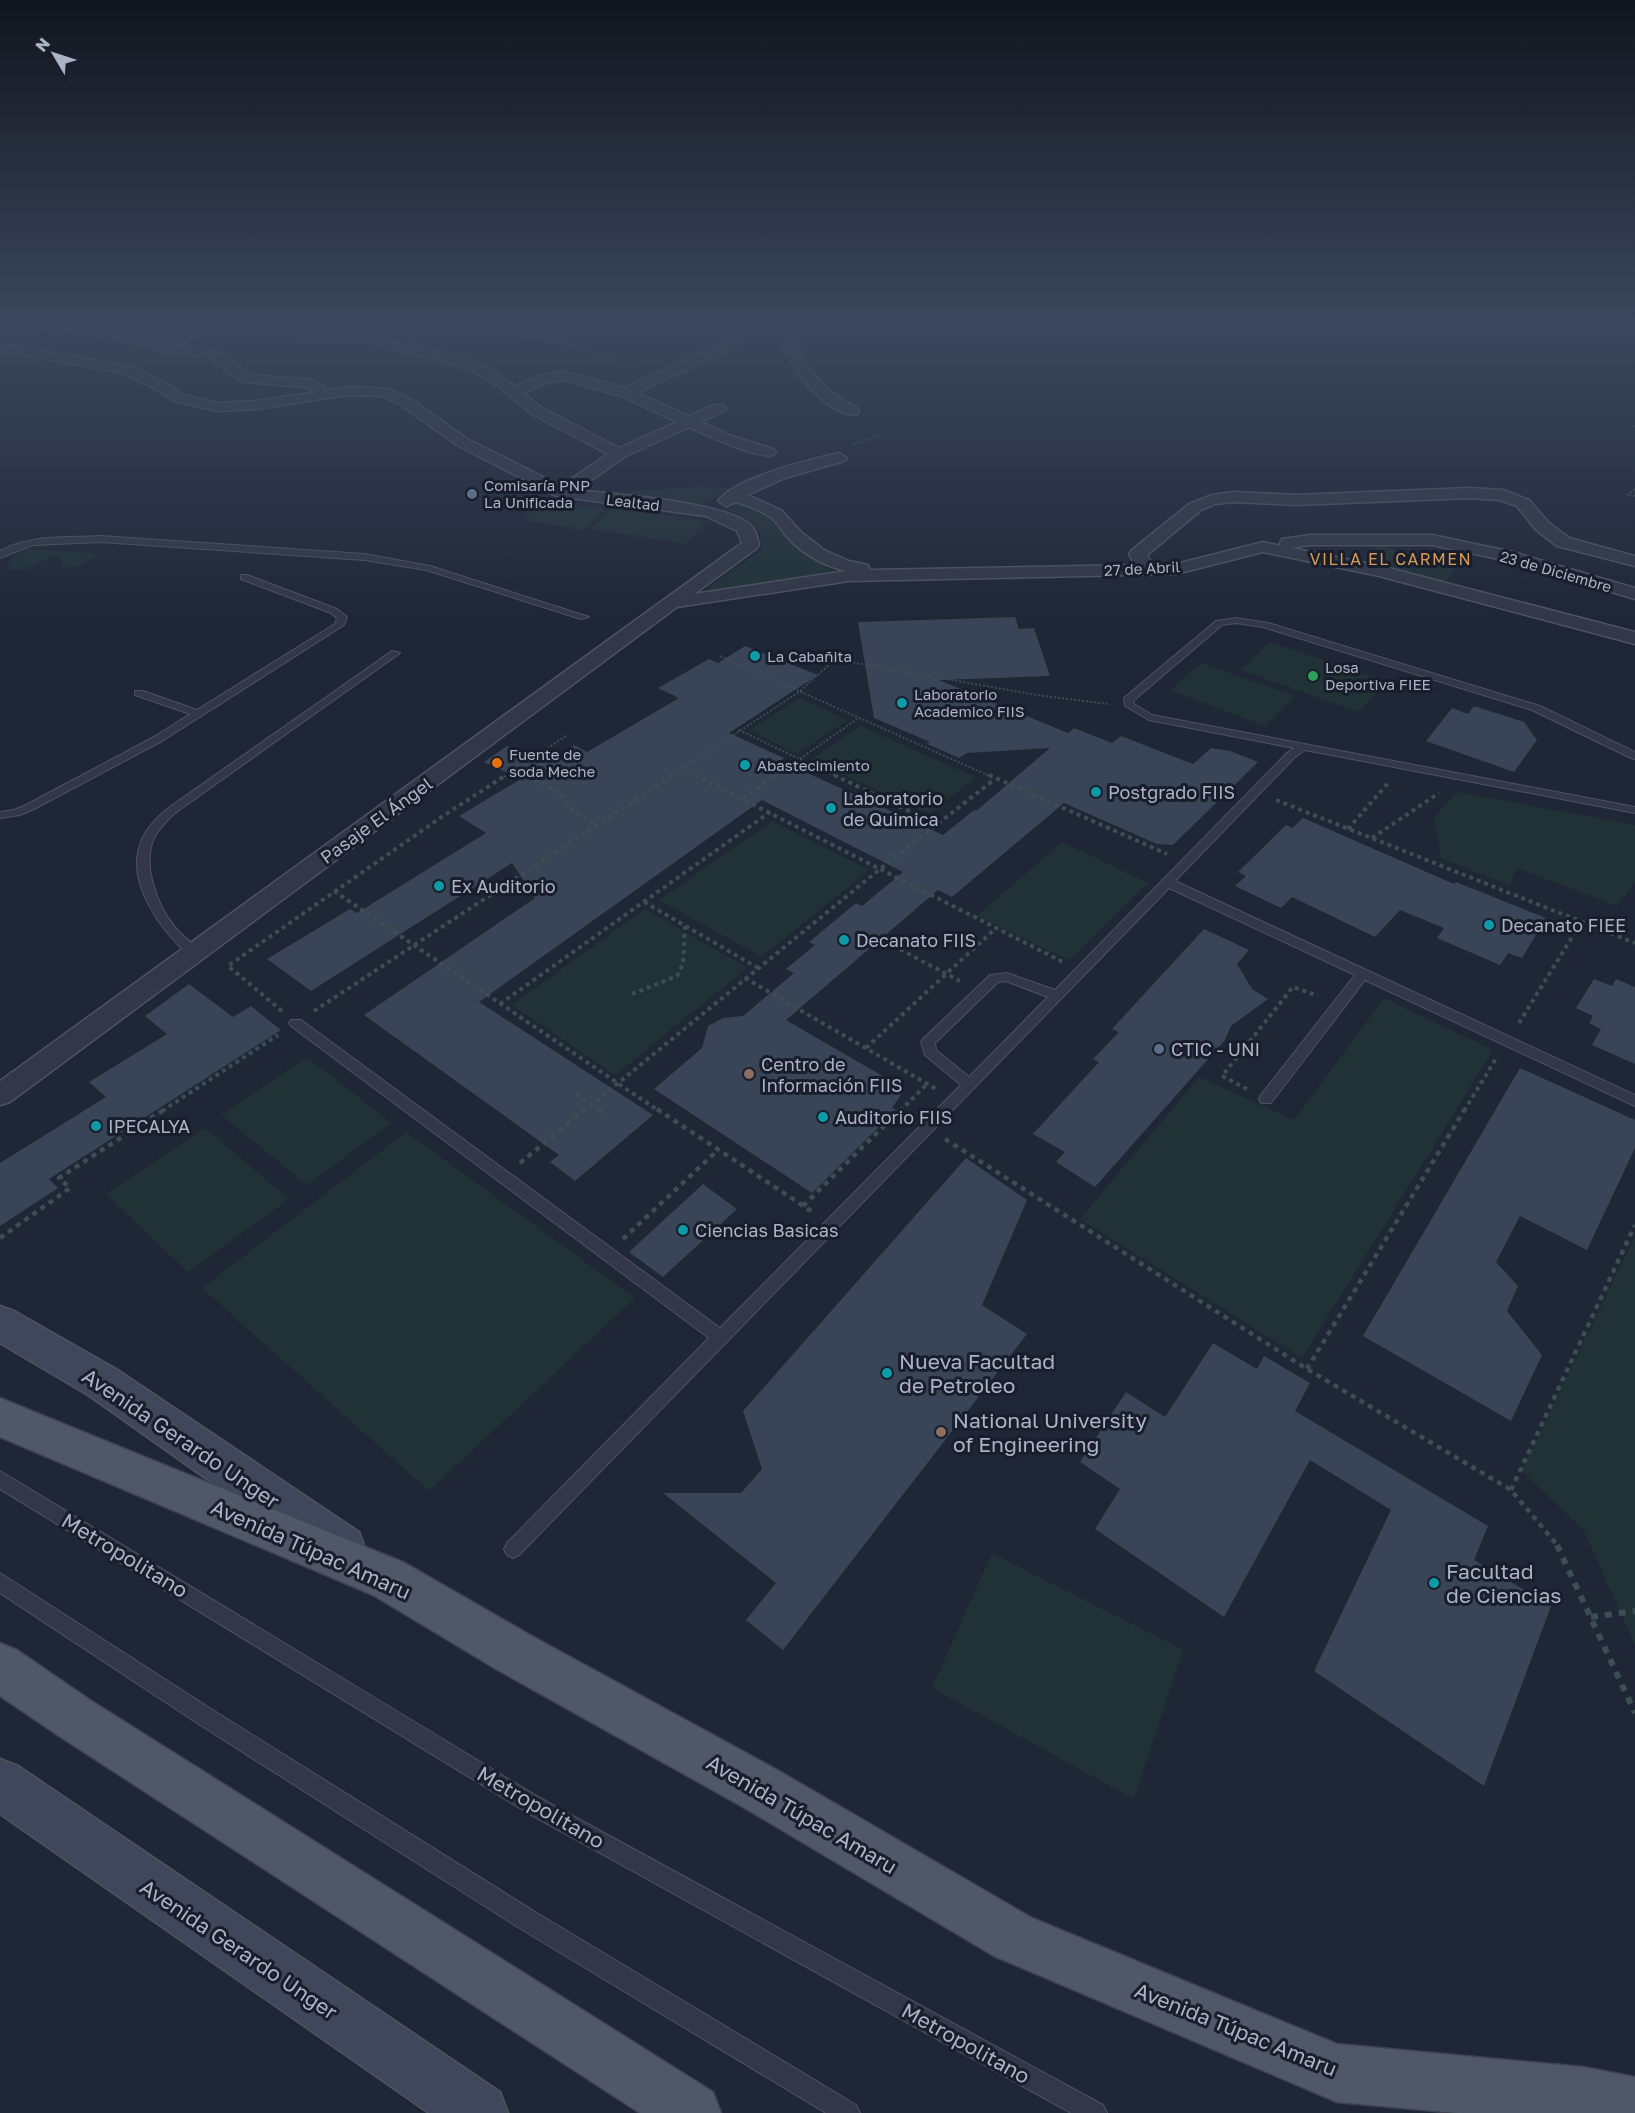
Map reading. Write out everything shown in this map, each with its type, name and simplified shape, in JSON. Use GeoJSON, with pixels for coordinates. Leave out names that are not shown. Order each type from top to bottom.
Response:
{"type":"FeatureCollection","features":[{"type":"Feature","properties":{"kind":"main road","name":"Avenida Túpac Amaru"},"geometry":{"type":"LineString","coordinates":[[0,1417],[389,1579],[513,1652],[761,1789],[1023,1941],[1337,2073],[1583,2096],[1635,2106]]}},
{"type":"Feature","properties":{"kind":"main road"},"geometry":{"type":"LineString","coordinates":[[0,1667],[74,1717],[692,2113]]}},
{"type":"Feature","properties":{"kind":"street","name":"Lealtad"},"geometry":{"type":"LineString","coordinates":[[435,422],[462,442],[562,493],[710,512],[743,527],[751,544]]}},
{"type":"Feature","properties":{"kind":"street"},"geometry":{"type":"LineString","coordinates":[[557,422],[619,454]]}},
{"type":"Feature","properties":{"kind":"street"},"geometry":{"type":"LineString","coordinates":[[562,493],[619,454],[690,422],[727,440],[768,452]]}},
{"type":"Feature","properties":{"kind":"street"},"geometry":{"type":"LineString","coordinates":[[710,512],[733,496],[796,469],[839,458]]}},
{"type":"Feature","properties":{"kind":"street"},"geometry":{"type":"LineString","coordinates":[[1147,570],[1138,554],[1195,507],[1212,500],[1234,497],[1296,500],[1434,493],[1503,495],[1522,503],[1542,526],[1563,542],[1635,561]]}},
{"type":"Feature","properties":{"kind":"street"},"geometry":{"type":"LineString","coordinates":[[733,496],[764,507],[781,518],[795,535],[826,559],[843,567],[870,569],[1013,563]]}},
{"type":"Feature","properties":{"kind":"street","name":"23 de Diciembre"},"geometry":{"type":"LineString","coordinates":[[1263,547],[1310,540],[1432,540],[1467,546],[1635,594]]}},
{"type":"Feature","properties":{"kind":"street"},"geometry":{"type":"LineString","coordinates":[[1335,562],[1337,540]]}},
{"type":"Feature","properties":{"kind":"street","name":"Pasaje El Ángel"},"geometry":{"type":"LineString","coordinates":[[0,1095],[751,544]]}},
{"type":"Feature","properties":{"kind":"street","name":"27 de Abril"},"geometry":{"type":"LineString","coordinates":[[674,602],[849,576],[1176,569],[1263,547],[1381,571],[1635,638]]}},
{"type":"Feature","properties":{"kind":"street","name":"Avenida Gerardo Unger"},"geometry":{"type":"LineString","coordinates":[[0,1323],[102,1382],[389,1579]]}},
{"type":"Feature","properties":{"kind":"street","name":"Avenida Gerardo Unger"},"geometry":{"type":"LineString","coordinates":[[0,1784],[479,2113]]}},
{"type":"Feature","properties":{"kind":"lane"},"geometry":{"type":"LineString","coordinates":[[0,555],[12,548],[32,542],[134,539],[375,558],[449,574],[584,617]]}},
{"type":"Feature","properties":{"kind":"lane"},"geometry":{"type":"LineString","coordinates":[[0,815],[16,813],[30,807],[158,740],[342,621],[342,617],[334,611],[244,577]]}},
{"type":"Feature","properties":{"kind":"lane"},"geometry":{"type":"LineString","coordinates":[[1635,756],[1536,708],[1265,625],[1229,620],[1219,623],[1132,694],[1128,700],[1130,706],[1149,717],[1635,810]]}},
{"type":"Feature","properties":{"kind":"lane"},"geometry":{"type":"LineString","coordinates":[[194,953],[175,938],[166,926],[150,894],[143,862],[147,841],[153,831],[171,811],[395,653]]}},
{"type":"Feature","properties":{"kind":"lane"},"geometry":{"type":"LineString","coordinates":[[139,693],[199,714]]}},
{"type":"Feature","properties":{"kind":"lane"},"geometry":{"type":"LineString","coordinates":[[513,1549],[830,1224],[1169,884],[1291,755],[1303,747]]}},
{"type":"Feature","properties":{"kind":"lane"},"geometry":{"type":"LineString","coordinates":[[1169,884],[1635,1101]]}},
{"type":"Feature","properties":{"kind":"lane"},"geometry":{"type":"LineString","coordinates":[[1266,1099],[1362,975]]}},
{"type":"Feature","properties":{"kind":"lane"},"geometry":{"type":"LineString","coordinates":[[969,1084],[930,1052],[927,1042],[995,978],[1007,977],[1057,996]]}},
{"type":"Feature","properties":{"kind":"lane"},"geometry":{"type":"LineString","coordinates":[[296,1023],[720,1337]]}},
{"type":"Feature","properties":{"kind":"lane","name":"Metropolitano"},"geometry":{"type":"LineString","coordinates":[[0,1479],[533,1805],[1095,2113]]}},
{"type":"Feature","properties":{"kind":"lane"},"geometry":{"type":"LineString","coordinates":[[0,1582],[201,1714],[524,1918],[848,2113]]}},
{"type":"Feature","properties":{"kind":"path"},"geometry":{"type":"LineString","coordinates":[[1635,489],[1627,495],[1635,496]]}},
{"type":"Feature","properties":{"kind":"path"},"geometry":{"type":"LineString","coordinates":[[720,656],[857,719],[1187,863]]}},
{"type":"Feature","properties":{"kind":"path"},"geometry":{"type":"LineString","coordinates":[[0,1238],[70,1188],[59,1178],[799,692],[831,663],[844,661],[1036,695],[1130,706]]}},
{"type":"Feature","properties":{"kind":"path"},"geometry":{"type":"LineString","coordinates":[[743,798],[857,719]]}},
{"type":"Feature","properties":{"kind":"path"},"geometry":{"type":"LineString","coordinates":[[738,730],[936,824]]}},
{"type":"Feature","properties":{"kind":"path"},"geometry":{"type":"LineString","coordinates":[[296,1023],[228,966],[334,891],[566,736]]}},
{"type":"Feature","properties":{"kind":"path"},"geometry":{"type":"LineString","coordinates":[[681,768],[1082,972]]}},
{"type":"Feature","properties":{"kind":"path"},"geometry":{"type":"LineString","coordinates":[[515,769],[561,794],[571,809],[595,824]]}},
{"type":"Feature","properties":{"kind":"path"},"geometry":{"type":"LineString","coordinates":[[1348,829],[1395,775]]}},
{"type":"Feature","properties":{"kind":"path"},"geometry":{"type":"LineString","coordinates":[[504,1176],[616,1082],[994,779]]}},
{"type":"Feature","properties":{"kind":"path"},"geometry":{"type":"LineString","coordinates":[[1372,838],[1439,792]]}},
{"type":"Feature","properties":{"kind":"path"},"geometry":{"type":"LineString","coordinates":[[1272,798],[1635,943]]}},
{"type":"Feature","properties":{"kind":"path"},"geometry":{"type":"LineString","coordinates":[[500,1004],[770,812]]}},
{"type":"Feature","properties":{"kind":"path"},"geometry":{"type":"LineString","coordinates":[[334,891],[830,1224]]}},
{"type":"Feature","properties":{"kind":"path"},"geometry":{"type":"LineString","coordinates":[[644,902],[758,968]]}},
{"type":"Feature","properties":{"kind":"path"},"geometry":{"type":"LineString","coordinates":[[1307,1369],[1582,921]]}},
{"type":"Feature","properties":{"kind":"path"},"geometry":{"type":"LineString","coordinates":[[632,994],[677,976],[682,964],[685,926]]}},
{"type":"Feature","properties":{"kind":"path"},"geometry":{"type":"LineString","coordinates":[[866,1048],[996,928]]}},
{"type":"Feature","properties":{"kind":"path"},"geometry":{"type":"LineString","coordinates":[[886,942],[981,992]]}},
{"type":"Feature","properties":{"kind":"path"},"geometry":{"type":"LineString","coordinates":[[745,978],[954,1099]]}},
{"type":"Feature","properties":{"kind":"path"},"geometry":{"type":"LineString","coordinates":[[1266,1099],[1222,1076],[1293,987],[1320,996]]}},
{"type":"Feature","properties":{"kind":"path"},"geometry":{"type":"LineString","coordinates":[[803,1206],[927,1084]]}},
{"type":"Feature","properties":{"kind":"path"},"geometry":{"type":"LineString","coordinates":[[576,1094],[604,1113]]}},
{"type":"Feature","properties":{"kind":"path"},"geometry":{"type":"LineString","coordinates":[[926,1127],[1307,1369],[1511,1490],[1561,1548],[1635,1713]]}},
{"type":"Feature","properties":{"kind":"path"},"geometry":{"type":"LineString","coordinates":[[607,1253],[718,1150]]}},
{"type":"Feature","properties":{"kind":"path"},"geometry":{"type":"LineString","coordinates":[[1511,1490],[1635,1225]]}},
{"type":"Feature","properties":{"kind":"path"},"geometry":{"type":"LineString","coordinates":[[1592,1617],[1635,1611]]}},
{"type":"Feature","properties":{"kind":"shaded area"},"geometry":{"type":"Polygon","coordinates":[[[699,487],[730,488],[699,505],[621,492],[699,487]]]}},
{"type":"Feature","properties":{"kind":"shaded area"},"geometry":{"type":"Polygon","coordinates":[[[545,500],[605,509],[584,530],[523,520],[545,500]]]}},
{"type":"Feature","properties":{"kind":"shaded area"},"geometry":{"type":"Polygon","coordinates":[[[735,500],[770,515],[788,538],[816,556],[835,572],[710,594],[704,591],[762,549],[759,533],[750,522],[738,514],[722,509],[735,500]]]}},
{"type":"Feature","properties":{"kind":"shaded area"},"geometry":{"type":"Polygon","coordinates":[[[613,507],[706,521],[686,544],[591,529],[613,507]]]}},
{"type":"Feature","properties":{"kind":"shaded area"},"geometry":{"type":"Polygon","coordinates":[[[1377,545],[1458,565],[1445,583],[1362,562],[1377,545]]]}},
{"type":"Feature","properties":{"kind":"shaded area"},"geometry":{"type":"Polygon","coordinates":[[[29,549],[101,554],[76,567],[66,568],[58,555],[54,555],[26,570],[7,569],[11,557],[29,549]]]}},
{"type":"Feature","properties":{"kind":"shaded area","name":"Losa Deportiva FIEE"},"geometry":{"type":"Polygon","coordinates":[[[1270,642],[1387,682],[1359,712],[1240,670],[1270,642]]]}},
{"type":"Feature","properties":{"kind":"shaded area"},"geometry":{"type":"Polygon","coordinates":[[[1201,663],[1295,696],[1265,726],[1170,690],[1201,663]]]}},
{"type":"Feature","properties":{"kind":"shaded area"},"geometry":{"type":"Polygon","coordinates":[[[800,698],[848,720],[797,754],[749,730],[800,698]]]}},
{"type":"Feature","properties":{"kind":"shaded area"},"geometry":{"type":"Polygon","coordinates":[[[860,726],[975,777],[930,814],[811,760],[860,726]]]}},
{"type":"Feature","properties":{"kind":"shaded area"},"geometry":{"type":"Polygon","coordinates":[[[1457,792],[1635,825],[1635,882],[1617,906],[1517,868],[1509,885],[1441,858],[1434,818],[1457,792]]]}},
{"type":"Feature","properties":{"kind":"shaded area"},"geometry":{"type":"Polygon","coordinates":[[[772,821],[869,870],[761,957],[659,900],[772,821]]]}},
{"type":"Feature","properties":{"kind":"shaded area"},"geometry":{"type":"Polygon","coordinates":[[[1062,842],[1148,883],[1069,960],[977,916],[1062,842]]]}},
{"type":"Feature","properties":{"kind":"shaded area"},"geometry":{"type":"Polygon","coordinates":[[[645,909],[747,968],[615,1075],[512,1005],[645,909]]]}},
{"type":"Feature","properties":{"kind":"shaded area"},"geometry":{"type":"Polygon","coordinates":[[[1384,998],[1493,1050],[1302,1358],[1080,1219],[1199,1077],[1294,1120],[1384,998]]]}},
{"type":"Feature","properties":{"kind":"shaded area"},"geometry":{"type":"Polygon","coordinates":[[[307,1057],[391,1123],[307,1185],[221,1115],[307,1057]]]}},
{"type":"Feature","properties":{"kind":"shaded area"},"geometry":{"type":"Polygon","coordinates":[[[205,1128],[289,1199],[188,1272],[106,1194],[205,1128]]]}},
{"type":"Feature","properties":{"kind":"shaded area"},"geometry":{"type":"Polygon","coordinates":[[[406,1132],[635,1298],[429,1491],[202,1288],[406,1132]]]}},
{"type":"Feature","properties":{"kind":"shaded area"},"geometry":{"type":"Polygon","coordinates":[[[1635,1236],[1635,1645],[1584,1531],[1522,1471],[1635,1236]]]}},
{"type":"Feature","properties":{"kind":"shaded area"},"geometry":{"type":"Polygon","coordinates":[[[992,1553],[1183,1650],[1134,1799],[932,1688],[992,1553]]]}},
{"type":"Feature","properties":{"kind":"building"},"geometry":{"type":"Polygon","coordinates":[[[1015,617],[1019,629],[1034,628],[1050,676],[939,680],[1068,733],[1074,728],[1112,743],[1121,736],[1193,764],[1211,748],[1230,751],[1258,762],[1173,845],[1157,844],[1064,803],[952,897],[938,890],[786,1020],[905,1089],[892,1108],[896,1110],[812,1193],[654,1089],[702,1048],[708,1026],[723,1018],[743,1016],[794,973],[786,969],[815,945],[809,942],[856,903],[862,906],[903,872],[762,800],[479,1002],[653,1115],[575,1181],[550,1162],[559,1155],[364,1015],[535,898],[512,863],[311,991],[267,959],[350,909],[357,913],[486,833],[459,816],[521,779],[484,762],[507,746],[548,761],[574,745],[587,752],[679,698],[658,688],[709,659],[718,663],[745,646],[818,675],[729,733],[784,758],[781,761],[943,835],[974,810],[976,811],[1050,748],[967,753],[959,758],[927,744],[930,742],[874,718],[858,622],[1015,617]]]}},
{"type":"Feature","properties":{"kind":"building"},"geometry":{"type":"Polygon","coordinates":[[[1474,706],[1524,722],[1537,740],[1514,772],[1426,741],[1452,708],[1468,714],[1474,706]]]}},
{"type":"Feature","properties":{"kind":"building"},"geometry":{"type":"Polygon","coordinates":[[[1303,818],[1454,884],[1456,882],[1546,918],[1522,958],[1508,953],[1500,965],[1437,938],[1444,928],[1400,910],[1375,937],[1292,897],[1281,908],[1235,886],[1246,876],[1238,872],[1286,825],[1292,828],[1303,818]]]}},
{"type":"Feature","properties":{"kind":"building","name":"CTIC - UNI"},"geometry":{"type":"Polygon","coordinates":[[[1204,929],[1249,950],[1237,964],[1252,989],[1268,999],[1231,1026],[1225,1040],[1095,1187],[1056,1162],[1065,1152],[1033,1134],[1099,1062],[1093,1059],[1119,1032],[1112,1029],[1204,929]]]}},
{"type":"Feature","properties":{"kind":"building"},"geometry":{"type":"Polygon","coordinates":[[[1594,979],[1612,986],[1616,979],[1635,987],[1635,1064],[1592,1045],[1601,1029],[1589,1023],[1593,1016],[1576,1008],[1594,979]]]}},
{"type":"Feature","properties":{"kind":"building","name":"IPECALYA"},"geometry":{"type":"Polygon","coordinates":[[[189,984],[233,1017],[251,1006],[281,1030],[49,1179],[58,1188],[0,1226],[0,1163],[106,1097],[89,1082],[167,1034],[145,1016],[189,984]]]}},
{"type":"Feature","properties":{"kind":"building"},"geometry":{"type":"Polygon","coordinates":[[[1520,1068],[1635,1120],[1635,1148],[1587,1250],[1520,1216],[1496,1262],[1518,1286],[1507,1311],[1542,1355],[1511,1421],[1363,1336],[1520,1068]]]}},
{"type":"Feature","properties":{"kind":"building","name":"Nueva Facultad de Petroleo"},"geometry":{"type":"Polygon","coordinates":[[[966,1158],[1027,1200],[982,1305],[1027,1334],[783,1650],[746,1620],[776,1583],[663,1493],[741,1493],[762,1469],[743,1411],[966,1158]]]}},
{"type":"Feature","properties":{"kind":"building","name":"Ciencias Basicas"},"geometry":{"type":"Polygon","coordinates":[[[703,1184],[737,1209],[663,1277],[629,1252],[703,1184]]]}},
{"type":"Feature","properties":{"kind":"building","name":"Facultad de Ciencias"},"geometry":{"type":"Polygon","coordinates":[[[1213,1343],[1257,1369],[1264,1356],[1310,1383],[1295,1411],[1488,1526],[1474,1560],[1551,1606],[1484,1786],[1314,1671],[1391,1510],[1310,1460],[1224,1617],[1095,1529],[1120,1489],[1080,1462],[1126,1392],[1165,1417],[1213,1343]]]}},
{"type":"Feature","properties":{"kind":"place","name":"Comisaría PNP La Unificada"},"geometry":{"type":"Point","coordinates":[472,494]}},
{"type":"Feature","properties":{"kind":"place","name":"La Cabañita"},"geometry":{"type":"Point","coordinates":[755,656]}},
{"type":"Feature","properties":{"kind":"place","name":"Losa Deportiva FIEE"},"geometry":{"type":"Point","coordinates":[1313,676]}},
{"type":"Feature","properties":{"kind":"place","name":"Laboratorio Academico FIIS"},"geometry":{"type":"Point","coordinates":[902,703]}},
{"type":"Feature","properties":{"kind":"place","name":"Fuente de soda Meche"},"geometry":{"type":"Point","coordinates":[497,763]}},
{"type":"Feature","properties":{"kind":"place","name":"Abastecimiento"},"geometry":{"type":"Point","coordinates":[745,765]}},
{"type":"Feature","properties":{"kind":"place","name":"Postgrado FIIS"},"geometry":{"type":"Point","coordinates":[1096,792]}},
{"type":"Feature","properties":{"kind":"place","name":"Laboratorio de Quimica"},"geometry":{"type":"Point","coordinates":[831,808]}},
{"type":"Feature","properties":{"kind":"place","name":"Ex Auditorio"},"geometry":{"type":"Point","coordinates":[439,886]}},
{"type":"Feature","properties":{"kind":"place","name":"Decanato FIEE"},"geometry":{"type":"Point","coordinates":[1489,925]}},
{"type":"Feature","properties":{"kind":"place","name":"Decanato FIIS"},"geometry":{"type":"Point","coordinates":[844,940]}},
{"type":"Feature","properties":{"kind":"place","name":"CTIC - UNI"},"geometry":{"type":"Point","coordinates":[1159,1049]}},
{"type":"Feature","properties":{"kind":"place","name":"Centro de Información FIIS"},"geometry":{"type":"Point","coordinates":[749,1074]}},
{"type":"Feature","properties":{"kind":"place","name":"Auditorio FIIS"},"geometry":{"type":"Point","coordinates":[823,1117]}},
{"type":"Feature","properties":{"kind":"place","name":"IPECALYA"},"geometry":{"type":"Point","coordinates":[96,1126]}},
{"type":"Feature","properties":{"kind":"place","name":"Ciencias Basicas"},"geometry":{"type":"Point","coordinates":[683,1230]}},
{"type":"Feature","properties":{"kind":"place","name":"Nueva Facultad de Petroleo"},"geometry":{"type":"Point","coordinates":[887,1373]}},
{"type":"Feature","properties":{"kind":"place","name":"National University of Engineering"},"geometry":{"type":"Point","coordinates":[941,1432]}},
{"type":"Feature","properties":{"kind":"place","name":"Facultad de Ciencias"},"geometry":{"type":"Point","coordinates":[1434,1583]}},
{"type":"Feature","properties":{"kind":"district","name":"VILLA EL CARMEN"},"geometry":{"type":"Point","coordinates":[1391,559]}}]}
